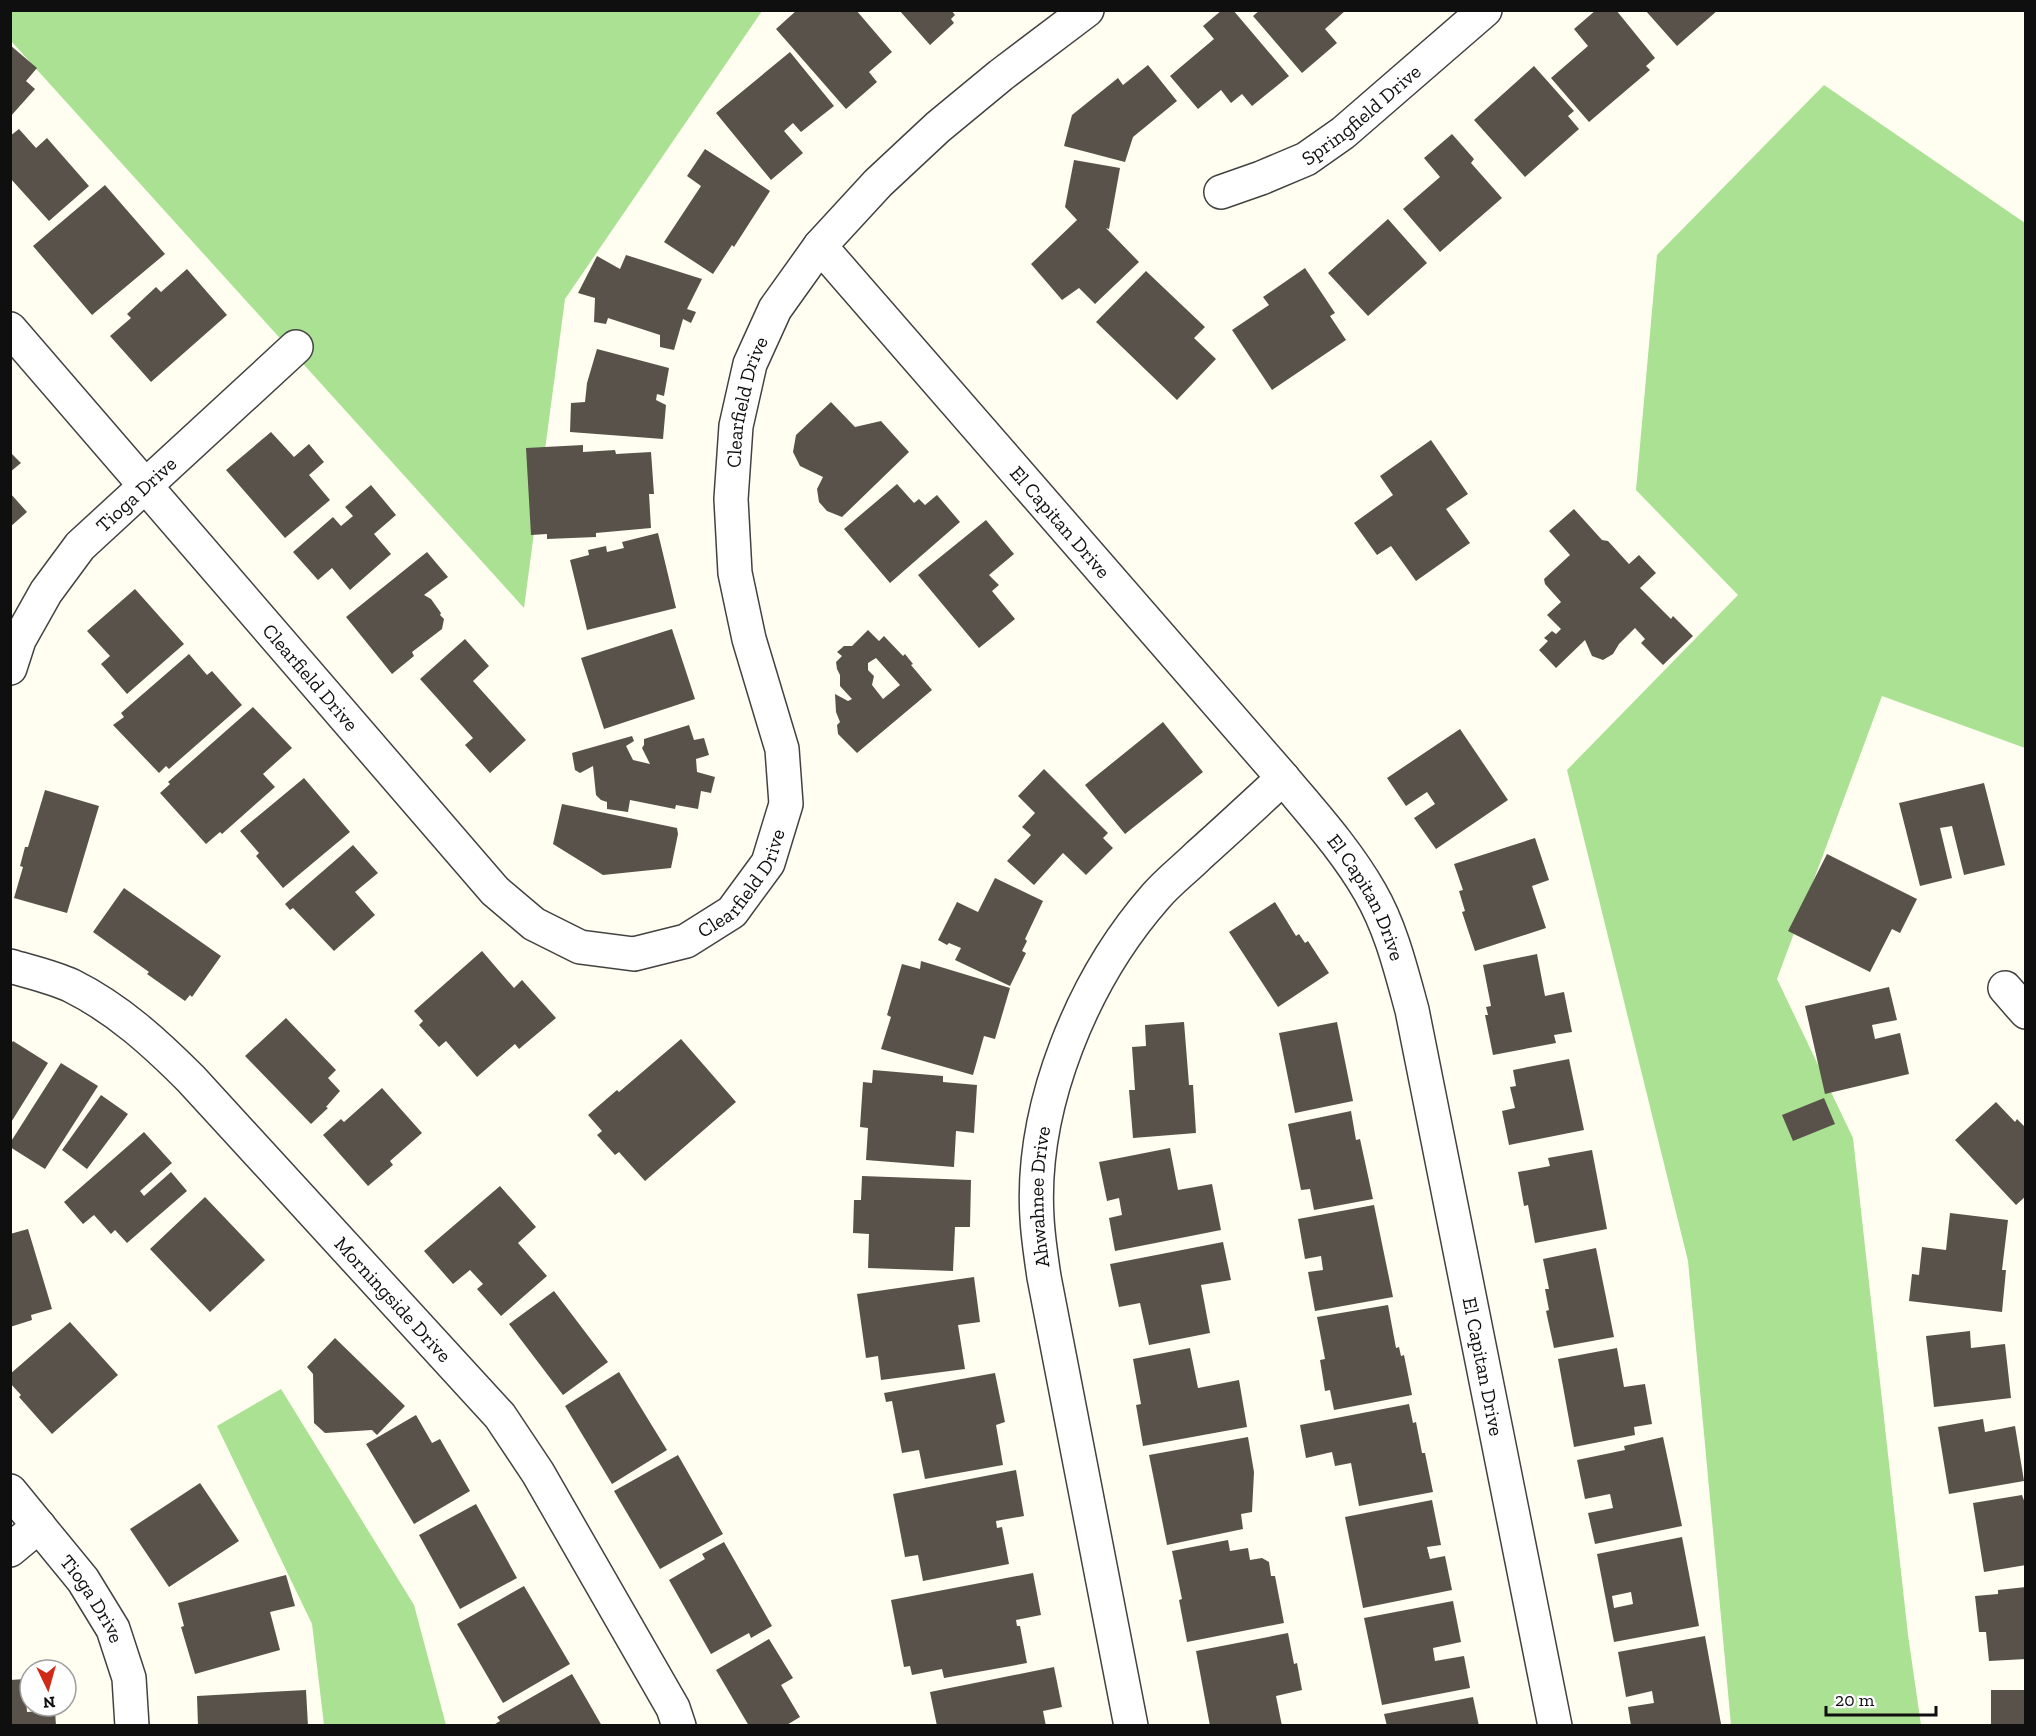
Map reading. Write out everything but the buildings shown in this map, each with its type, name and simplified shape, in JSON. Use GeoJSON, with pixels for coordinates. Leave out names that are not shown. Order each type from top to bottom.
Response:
{"type":"FeatureCollection","features":[{"type":"Feature","properties":{"kind":"street","name":"Clearfield Drive"},"geometry":{"type":"LineString","coordinates":[[10,329],[495,891],[534,924],[580,947],[634,954],[686,940],[732,912],[768,863],[786,804],[782,749],[749,639],[735,573],[731,499],[736,426],[750,364],[776,309],[820,246],[878,183],[938,127],[1001,75],[1087,10]]}},
{"type":"Feature","properties":{"kind":"street","name":"Springfield Drive"},"geometry":{"type":"LineString","coordinates":[[1221,192],[1306,159],[1343,133],[1485,10]]}},
{"type":"Feature","properties":{"kind":"street","name":"El Capitan Drive"},"geometry":{"type":"LineString","coordinates":[[820,246],[1283,778],[1333,838],[1370,892],[1395,947],[1412,1010],[1555,1725]]}},
{"type":"Feature","properties":{"kind":"street","name":"Tioga Drive"},"geometry":{"type":"LineString","coordinates":[[10,668],[19,640],[46,592],[80,546],[296,347]]}},
{"type":"Feature","properties":{"kind":"street","name":"Ahwahnee Drive"},"geometry":{"type":"LineString","coordinates":[[1131,1725],[1044,1277],[1036,1217],[1038,1168],[1047,1108],[1089,992],[1121,938],[1157,894],[1283,778]]}},
{"type":"Feature","properties":{"kind":"street","name":"Morningside Drive"},"geometry":{"type":"LineString","coordinates":[[10,966],[70,985],[114,1011],[158,1046],[191,1079],[500,1416],[538,1473],[673,1708],[680,1725]]}},
{"type":"Feature","properties":{"kind":"street"},"geometry":{"type":"LineString","coordinates":[[2005,988],[2025,1012]]}},
{"type":"Feature","properties":{"kind":"street","name":"Tioga Drive"},"geometry":{"type":"LineString","coordinates":[[10,1491],[83,1580],[113,1629],[129,1678],[132,1725]]}},
{"type":"Feature","properties":{"kind":"street"},"geometry":{"type":"LineString","coordinates":[[10,1550],[39,1526]]}},
{"type":"Feature","properties":{"kind":"green space"},"geometry":{"type":"Polygon","coordinates":[[[11,10],[762,11],[565,299],[524,608],[11,41],[11,10]]]}},
{"type":"Feature","properties":{"kind":"green space"},"geometry":{"type":"Polygon","coordinates":[[[1824,85],[2025,223],[2025,748],[1882,696],[1777,979],[1853,1138],[1908,1635],[1921,1725],[1731,1725],[1688,1261],[1567,770],[1738,595],[1636,490],[1657,255],[1824,85]]]}},
{"type":"Feature","properties":{"kind":"green space"},"geometry":{"type":"Polygon","coordinates":[[[281,1389],[414,1605],[446,1725],[324,1725],[312,1624],[217,1426],[281,1389]]]}}]}
